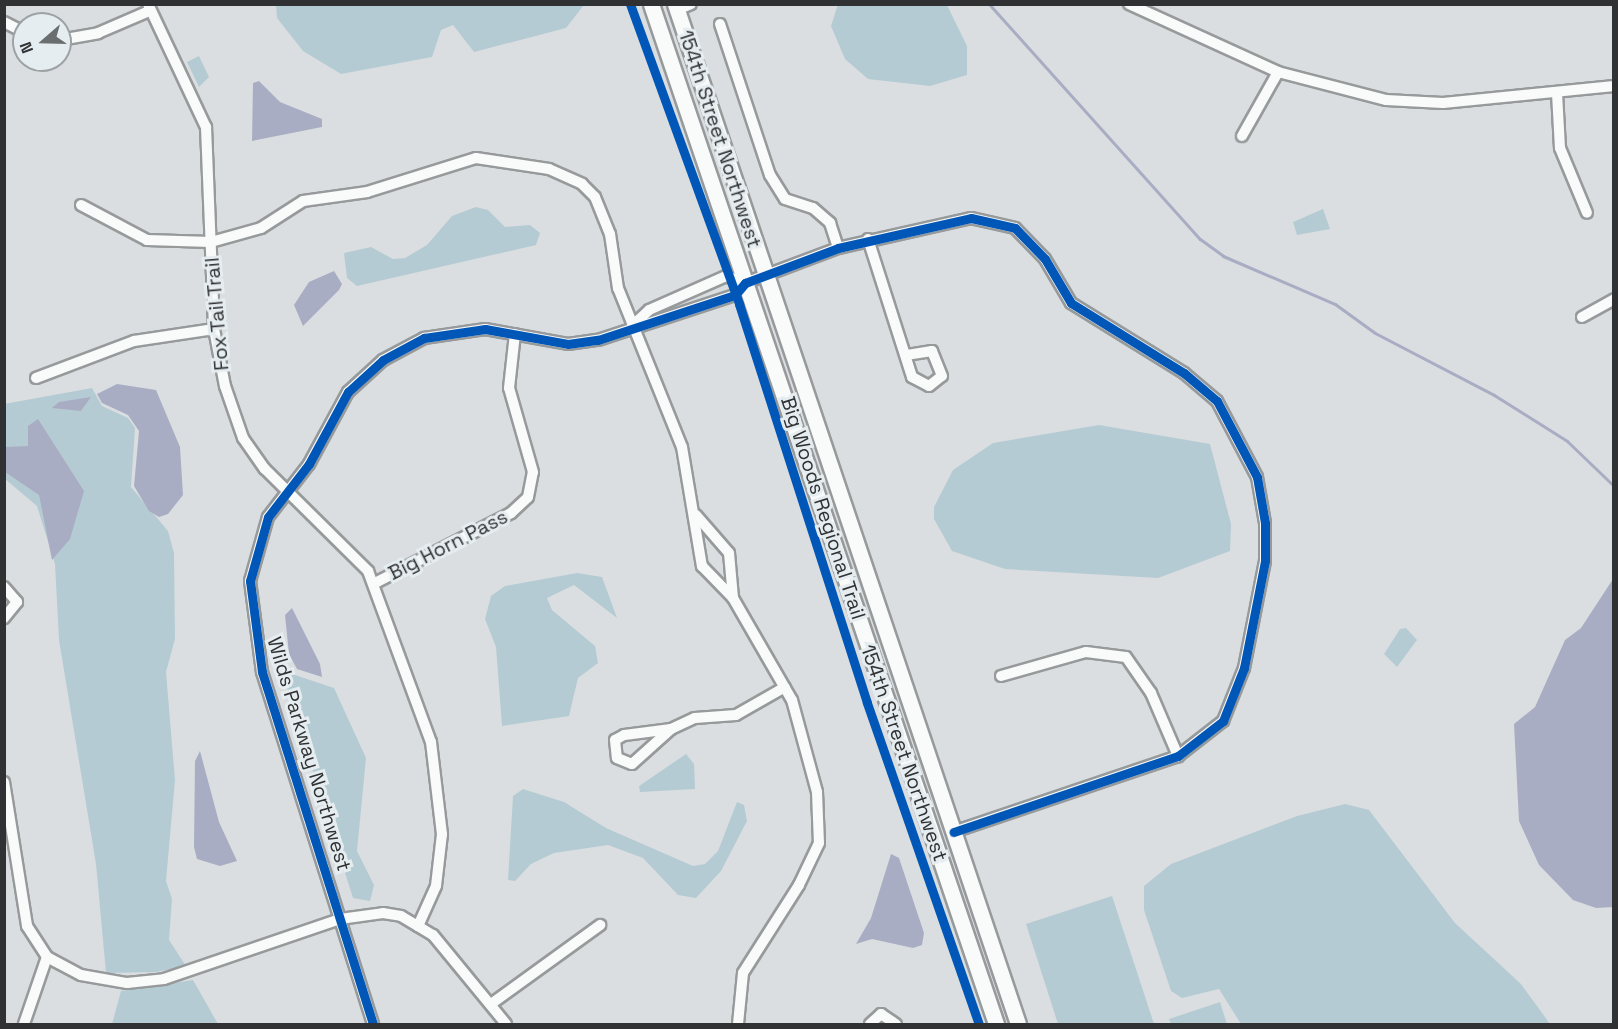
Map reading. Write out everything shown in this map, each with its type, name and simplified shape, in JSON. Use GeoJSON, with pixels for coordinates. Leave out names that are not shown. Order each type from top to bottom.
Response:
{"type":"FeatureCollection","features":[{"type":"Feature","properties":{"kind":"street","name":"154th Street Northwest"},"geometry":{"type":"LineString","coordinates":[[651,4],[996,1024]]}},
{"type":"Feature","properties":{"kind":"street"},"geometry":{"type":"LineString","coordinates":[[1129,4],[1278,72],[1386,100],[1443,103],[1614,87]]}},
{"type":"Feature","properties":{"kind":"street","name":"154th Street Northwest"},"geometry":{"type":"LineString","coordinates":[[676,6],[1018,1024]]}},
{"type":"Feature","properties":{"kind":"street"},"geometry":{"type":"LineString","coordinates":[[72,38],[98,33],[149,8]]}},
{"type":"Feature","properties":{"kind":"street","name":"Fox Tail Trail"},"geometry":{"type":"LineString","coordinates":[[149,8],[206,127],[214,329],[225,386],[243,438],[287,491],[360,559],[375,583],[438,776],[440,861],[436,886],[418,926]]}},
{"type":"Feature","properties":{"kind":"street"},"geometry":{"type":"LineString","coordinates":[[720,24],[770,175],[785,199],[813,207],[830,223],[838,248]]}},
{"type":"Feature","properties":{"kind":"street"},"geometry":{"type":"LineString","coordinates":[[1242,136],[1278,72]]}},
{"type":"Feature","properties":{"kind":"street"},"geometry":{"type":"LineString","coordinates":[[1557,93],[1560,148],[1587,213]]}},
{"type":"Feature","properties":{"kind":"street"},"geometry":{"type":"LineString","coordinates":[[81,205],[147,240],[211,242],[261,228],[303,201],[367,192],[464,160],[549,169],[582,184],[604,216],[618,288],[682,447],[696,515],[702,566],[733,598],[786,687],[807,741],[817,792],[819,843],[799,885],[743,973],[738,1024]]}},
{"type":"Feature","properties":{"kind":"street","name":"Wilds Parkway Northwest"},"geometry":{"type":"LineString","coordinates":[[373,1024],[262,672],[250,604],[253,559],[268,517],[309,464],[348,392],[383,360],[447,332],[515,334],[568,344],[633,326],[655,324],[725,298],[745,283],[838,248],[868,239],[971,218],[1015,228],[1045,259],[1071,303],[1184,373],[1216,401],[1239,436],[1257,477],[1265,561],[1239,691],[1217,727],[1178,756],[953,832]]}},
{"type":"Feature","properties":{"kind":"street"},"geometry":{"type":"LineString","coordinates":[[868,239],[907,355]]}},
{"type":"Feature","properties":{"kind":"street","name":"Wilds Parkway Northwest"},"geometry":{"type":"LineString","coordinates":[[633,326],[649,310],[726,276],[745,283]]}},
{"type":"Feature","properties":{"kind":"street"},"geometry":{"type":"LineString","coordinates":[[1582,317],[1614,299]]}},
{"type":"Feature","properties":{"kind":"street"},"geometry":{"type":"LineString","coordinates":[[36,378],[134,341],[214,329]]}},
{"type":"Feature","properties":{"kind":"street","name":"Big Horn Pass"},"geometry":{"type":"LineString","coordinates":[[375,583],[511,513],[528,497],[533,472],[509,388],[515,334]]}},
{"type":"Feature","properties":{"kind":"street"},"geometry":{"type":"LineString","coordinates":[[696,515],[729,553],[733,598]]}},
{"type":"Feature","properties":{"kind":"street"},"geometry":{"type":"LineString","coordinates":[[4,587],[17,602],[4,618]]}},
{"type":"Feature","properties":{"kind":"street"},"geometry":{"type":"LineString","coordinates":[[1002,676],[1086,652],[1126,657],[1151,693],[1178,756]]}},
{"type":"Feature","properties":{"kind":"street"},"geometry":{"type":"LineString","coordinates":[[671,729],[624,735],[615,740],[617,758],[632,764],[671,729],[695,718],[736,715],[786,687]]}},
{"type":"Feature","properties":{"kind":"street"},"geometry":{"type":"LineString","coordinates":[[4,782],[21,903],[27,926],[47,957],[100,981],[164,979],[340,919],[383,913],[418,926],[449,952],[506,1024]]}},
{"type":"Feature","properties":{"kind":"street"},"geometry":{"type":"LineString","coordinates":[[491,1004],[600,925]]}},
{"type":"Feature","properties":{"kind":"street"},"geometry":{"type":"LineString","coordinates":[[24,1024],[47,957]]}},
{"type":"Feature","properties":{"kind":"street"},"geometry":{"type":"LineString","coordinates":[[870,1024],[881,1014],[896,1024]]}},
{"type":"Feature","properties":{"kind":"shaded area"},"geometry":{"type":"Polygon","coordinates":[[[276,4],[584,5],[566,28],[474,52],[453,25],[441,30],[432,57],[341,74],[303,51],[277,18],[276,4]]]}},
{"type":"Feature","properties":{"kind":"shaded area"},"geometry":{"type":"Polygon","coordinates":[[[838,4],[947,5],[967,46],[967,75],[930,86],[868,79],[845,59],[831,26],[838,4]]]}},
{"type":"Feature","properties":{"kind":"shaded area"},"geometry":{"type":"Polygon","coordinates":[[[199,56],[209,77],[199,87],[187,62],[199,56]]]}},
{"type":"Feature","properties":{"kind":"shaded area"},"geometry":{"type":"Polygon","coordinates":[[[259,81],[280,102],[322,119],[322,127],[252,141],[253,83],[259,81]]]}},
{"type":"Feature","properties":{"kind":"shaded area"},"geometry":{"type":"Polygon","coordinates":[[[476,207],[488,210],[505,227],[530,225],[540,233],[536,245],[357,286],[347,278],[344,253],[371,247],[393,259],[405,258],[427,245],[452,216],[476,207]]]}},
{"type":"Feature","properties":{"kind":"shaded area"},"geometry":{"type":"Polygon","coordinates":[[[1323,209],[1330,229],[1297,235],[1293,222],[1323,209]]]}},
{"type":"Feature","properties":{"kind":"shaded area"},"geometry":{"type":"Polygon","coordinates":[[[334,271],[342,284],[339,290],[303,326],[294,305],[309,282],[334,271]]]}},
{"type":"Feature","properties":{"kind":"shaded area"},"geometry":{"type":"Polygon","coordinates":[[[117,384],[156,390],[180,447],[183,495],[168,514],[159,517],[149,511],[134,486],[139,431],[128,415],[102,403],[97,394],[117,384]]]}},
{"type":"Feature","properties":{"kind":"shaded area"},"geometry":{"type":"Polygon","coordinates":[[[92,388],[102,406],[128,418],[135,428],[131,487],[168,531],[174,553],[175,639],[166,672],[175,780],[166,881],[172,899],[169,940],[186,966],[156,972],[106,973],[96,864],[59,640],[55,564],[37,506],[5,479],[4,404],[92,388]]]}},
{"type":"Feature","properties":{"kind":"shaded area"},"geometry":{"type":"Polygon","coordinates":[[[91,397],[81,411],[52,408],[59,402],[91,397]]]}},
{"type":"Feature","properties":{"kind":"shaded area"},"geometry":{"type":"Polygon","coordinates":[[[38,419],[84,491],[70,539],[52,560],[39,495],[5,472],[5,447],[28,446],[28,426],[38,419]]]}},
{"type":"Feature","properties":{"kind":"shaded area"},"geometry":{"type":"Polygon","coordinates":[[[1099,425],[1210,444],[1231,524],[1230,551],[1158,578],[1005,569],[952,551],[934,519],[934,507],[953,470],[993,443],[1099,425]]]}},
{"type":"Feature","properties":{"kind":"shaded area"},"geometry":{"type":"Polygon","coordinates":[[[577,573],[602,577],[617,618],[574,585],[547,598],[552,610],[595,646],[598,663],[578,678],[569,716],[502,726],[496,647],[485,619],[491,596],[505,586],[577,573]]]}},
{"type":"Feature","properties":{"kind":"shaded area"},"geometry":{"type":"Polygon","coordinates":[[[1613,579],[1613,907],[1596,908],[1573,900],[1539,865],[1519,821],[1514,724],[1535,707],[1565,640],[1581,628],[1613,579]]]}},
{"type":"Feature","properties":{"kind":"shaded area"},"geometry":{"type":"Polygon","coordinates":[[[292,608],[320,664],[322,677],[297,669],[289,654],[285,615],[292,608]]]}},
{"type":"Feature","properties":{"kind":"shaded area"},"geometry":{"type":"Polygon","coordinates":[[[1406,628],[1417,640],[1397,667],[1384,654],[1400,629],[1406,628]]]}},
{"type":"Feature","properties":{"kind":"shaded area"},"geometry":{"type":"Polygon","coordinates":[[[289,673],[334,688],[366,758],[357,851],[374,885],[370,901],[353,898],[284,677],[289,673]]]}},
{"type":"Feature","properties":{"kind":"shaded area"},"geometry":{"type":"Polygon","coordinates":[[[200,751],[219,822],[237,861],[220,866],[197,859],[194,847],[195,761],[200,751]]]}},
{"type":"Feature","properties":{"kind":"shaded area"},"geometry":{"type":"Polygon","coordinates":[[[686,754],[694,764],[695,789],[640,792],[639,786],[686,754]]]}},
{"type":"Feature","properties":{"kind":"shaded area"},"geometry":{"type":"Polygon","coordinates":[[[523,789],[564,802],[606,828],[693,866],[705,864],[718,851],[737,802],[744,805],[747,821],[721,871],[696,898],[678,895],[643,858],[608,845],[554,853],[531,864],[515,881],[508,880],[513,796],[523,789]]]}},
{"type":"Feature","properties":{"kind":"shaded area"},"geometry":{"type":"Polygon","coordinates":[[[1345,804],[1369,810],[1455,923],[1521,984],[1550,1024],[1241,1024],[1219,989],[1182,998],[1171,991],[1144,910],[1144,886],[1171,864],[1297,816],[1345,804]]]}},
{"type":"Feature","properties":{"kind":"shaded area"},"geometry":{"type":"Polygon","coordinates":[[[891,854],[899,858],[924,933],[922,945],[913,948],[872,939],[856,944],[871,918],[891,854]]]}},
{"type":"Feature","properties":{"kind":"shaded area"},"geometry":{"type":"Polygon","coordinates":[[[1112,896],[1154,1024],[1058,1024],[1026,924],[1112,896]]]}},
{"type":"Feature","properties":{"kind":"shaded area"},"geometry":{"type":"Polygon","coordinates":[[[193,980],[218,1024],[112,1024],[121,991],[193,980]]]}},
{"type":"Feature","properties":{"kind":"shaded area"},"geometry":{"type":"Polygon","coordinates":[[[1220,1002],[1227,1024],[1171,1024],[1169,1019],[1220,1002]]]}},
{"type":"Feature","properties":{"kind":"waterway"},"geometry":{"type":"LineString","coordinates":[[989,4],[1200,239],[1223,256],[1335,304],[1375,333],[1494,395],[1567,441],[1614,486]]}},
{"type":"Feature","properties":{"kind":"cycle path","name":"Big Woods Regional Trail"},"geometry":{"type":"LineString","coordinates":[[630,4],[739,304],[867,703],[979,1024]]}},
{"type":"Feature","properties":{"kind":"cycle path"},"geometry":{"type":"LineString","coordinates":[[373,1024],[262,672],[250,581],[268,517],[309,464],[348,392],[383,360],[424,338],[485,329],[568,344],[598,340],[735,295],[745,283],[838,248],[971,218],[1015,228],[1045,259],[1071,303],[1184,373],[1217,401],[1257,477],[1265,523],[1265,561],[1244,668],[1223,721],[1178,756],[953,832]]}}]}
